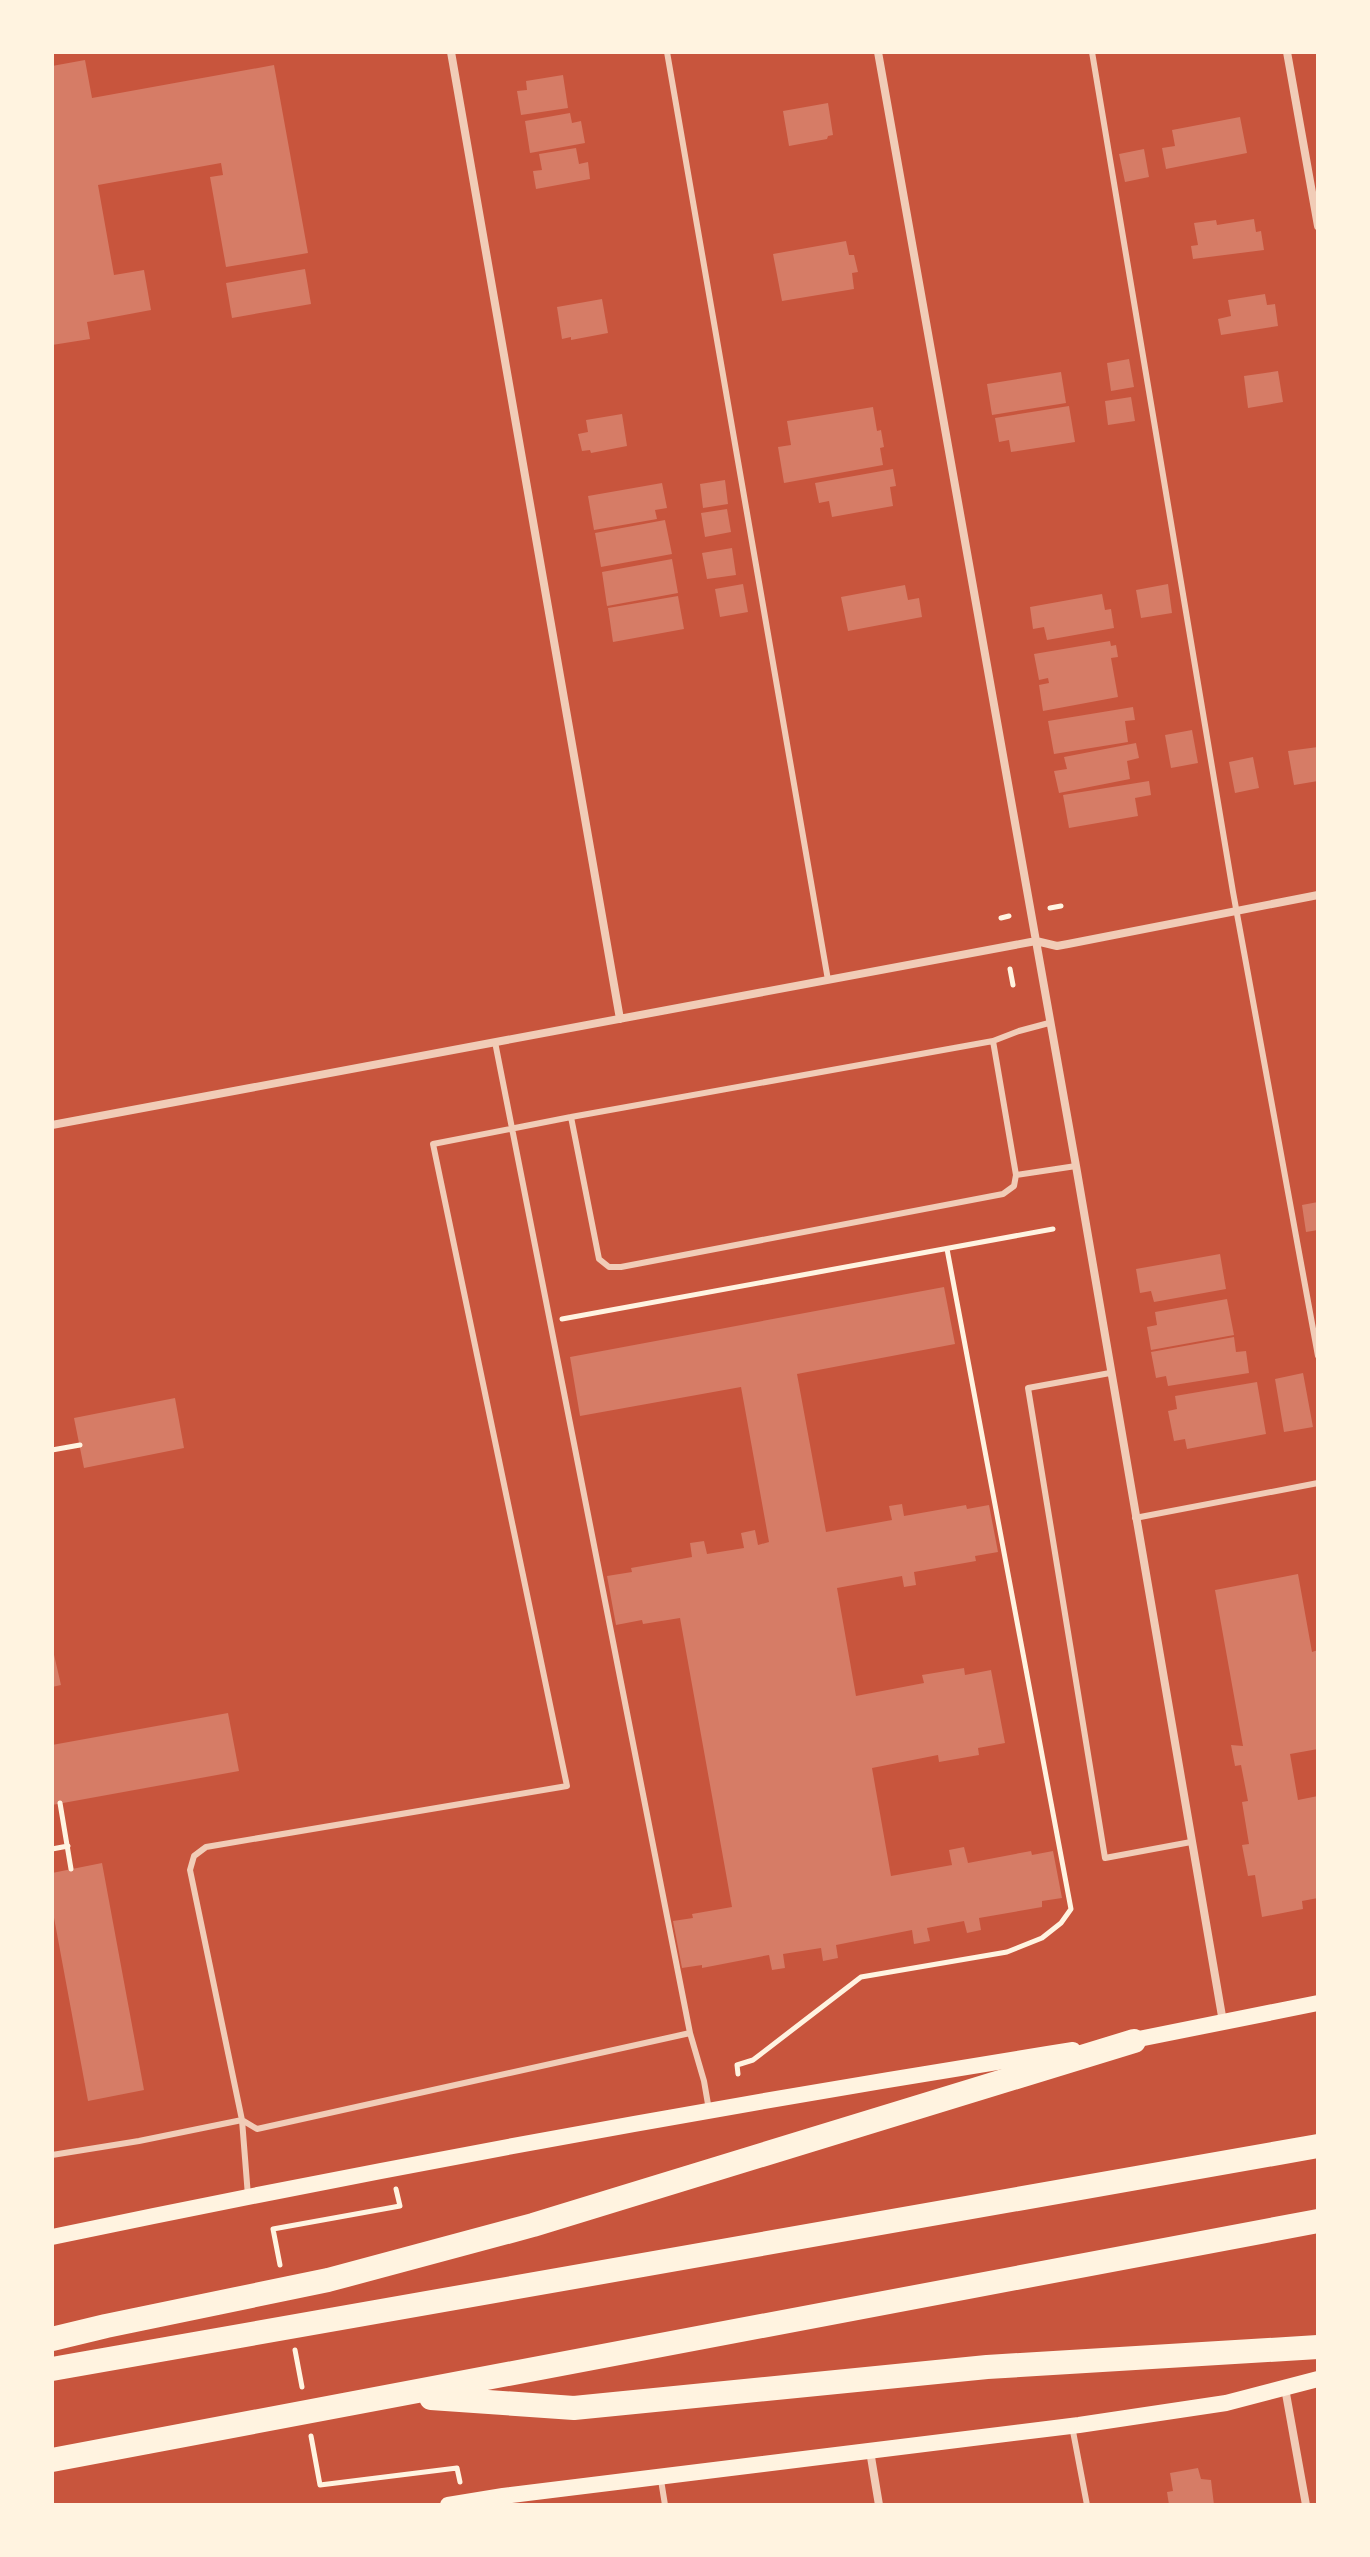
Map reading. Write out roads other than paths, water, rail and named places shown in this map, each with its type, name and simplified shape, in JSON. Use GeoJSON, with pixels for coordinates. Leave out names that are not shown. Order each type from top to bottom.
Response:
{"type":"FeatureCollection","features":[{"type":"Feature","properties":{"kind":"highway"},"geometry":{"type":"LineString","coordinates":[[52,2339],[328,2280],[533,2225],[1134,2041]]}},
{"type":"Feature","properties":{"kind":"highway"},"geometry":{"type":"LineString","coordinates":[[52,2369],[1318,2146]]}},
{"type":"Feature","properties":{"kind":"highway"},"geometry":{"type":"LineString","coordinates":[[52,2460],[1318,2221]]}},
{"type":"Feature","properties":{"kind":"highway"},"geometry":{"type":"LineString","coordinates":[[396,2396],[574,2408],[972,2368],[1318,2347]]}},
{"type":"Feature","properties":{"kind":"main road"},"geometry":{"type":"LineString","coordinates":[[52,2237],[248,2196],[709,2110],[1134,2041],[1318,2003]]}},
{"type":"Feature","properties":{"kind":"main road"},"geometry":{"type":"LineString","coordinates":[[448,2505],[1072,2426],[1226,2403],[1318,2379]]}},
{"type":"Feature","properties":{"kind":"street"},"geometry":{"type":"LineString","coordinates":[[451,52],[620,1019]]}},
{"type":"Feature","properties":{"kind":"street"},"geometry":{"type":"LineString","coordinates":[[878,52],[1076,1166],[1223,2023]]}},
{"type":"Feature","properties":{"kind":"street"},"geometry":{"type":"LineString","coordinates":[[1287,52],[1318,226]]}},
{"type":"Feature","properties":{"kind":"street"},"geometry":{"type":"LineString","coordinates":[[52,1125],[1036,941],[1057,946],[1318,895]]}},
{"type":"Feature","properties":{"kind":"street"},"geometry":{"type":"LineString","coordinates":[[1285,2387],[1306,2505]]}},
{"type":"Feature","properties":{"kind":"street"},"geometry":{"type":"LineString","coordinates":[[870,2451],[879,2505]]}},
{"type":"Feature","properties":{"kind":"lane"},"geometry":{"type":"LineString","coordinates":[[667,52],[828,980]]}},
{"type":"Feature","properties":{"kind":"lane"},"geometry":{"type":"LineString","coordinates":[[1092,52],[1237,910],[1318,1356]]}},
{"type":"Feature","properties":{"kind":"lane"},"geometry":{"type":"LineString","coordinates":[[248,2196],[242,2120],[190,1870],[194,1856],[206,1847],[567,1786],[433,1144],[993,1041],[1049,1023]]}},
{"type":"Feature","properties":{"kind":"lane"},"geometry":{"type":"LineString","coordinates":[[571,1117],[599,1259],[609,1267],[621,1267],[1003,1194],[1014,1186],[1016,1175],[993,1041]]}},
{"type":"Feature","properties":{"kind":"lane"},"geometry":{"type":"LineString","coordinates":[[495,1042],[690,2033],[709,2110]]}},
{"type":"Feature","properties":{"kind":"lane"},"geometry":{"type":"LineString","coordinates":[[1016,1175],[1076,1166]]}},
{"type":"Feature","properties":{"kind":"lane"},"geometry":{"type":"LineString","coordinates":[[1110,1373],[1028,1388],[1105,1858],[1191,1842]]}},
{"type":"Feature","properties":{"kind":"lane"},"geometry":{"type":"LineString","coordinates":[[1135,1518],[1318,1483]]}},
{"type":"Feature","properties":{"kind":"lane"},"geometry":{"type":"LineString","coordinates":[[52,2155],[242,2120],[257,2129],[690,2033]]}},
{"type":"Feature","properties":{"kind":"lane"},"geometry":{"type":"LineString","coordinates":[[1072,2426],[1087,2505]]}},
{"type":"Feature","properties":{"kind":"lane"},"geometry":{"type":"LineString","coordinates":[[660,2476],[665,2505]]}}]}
